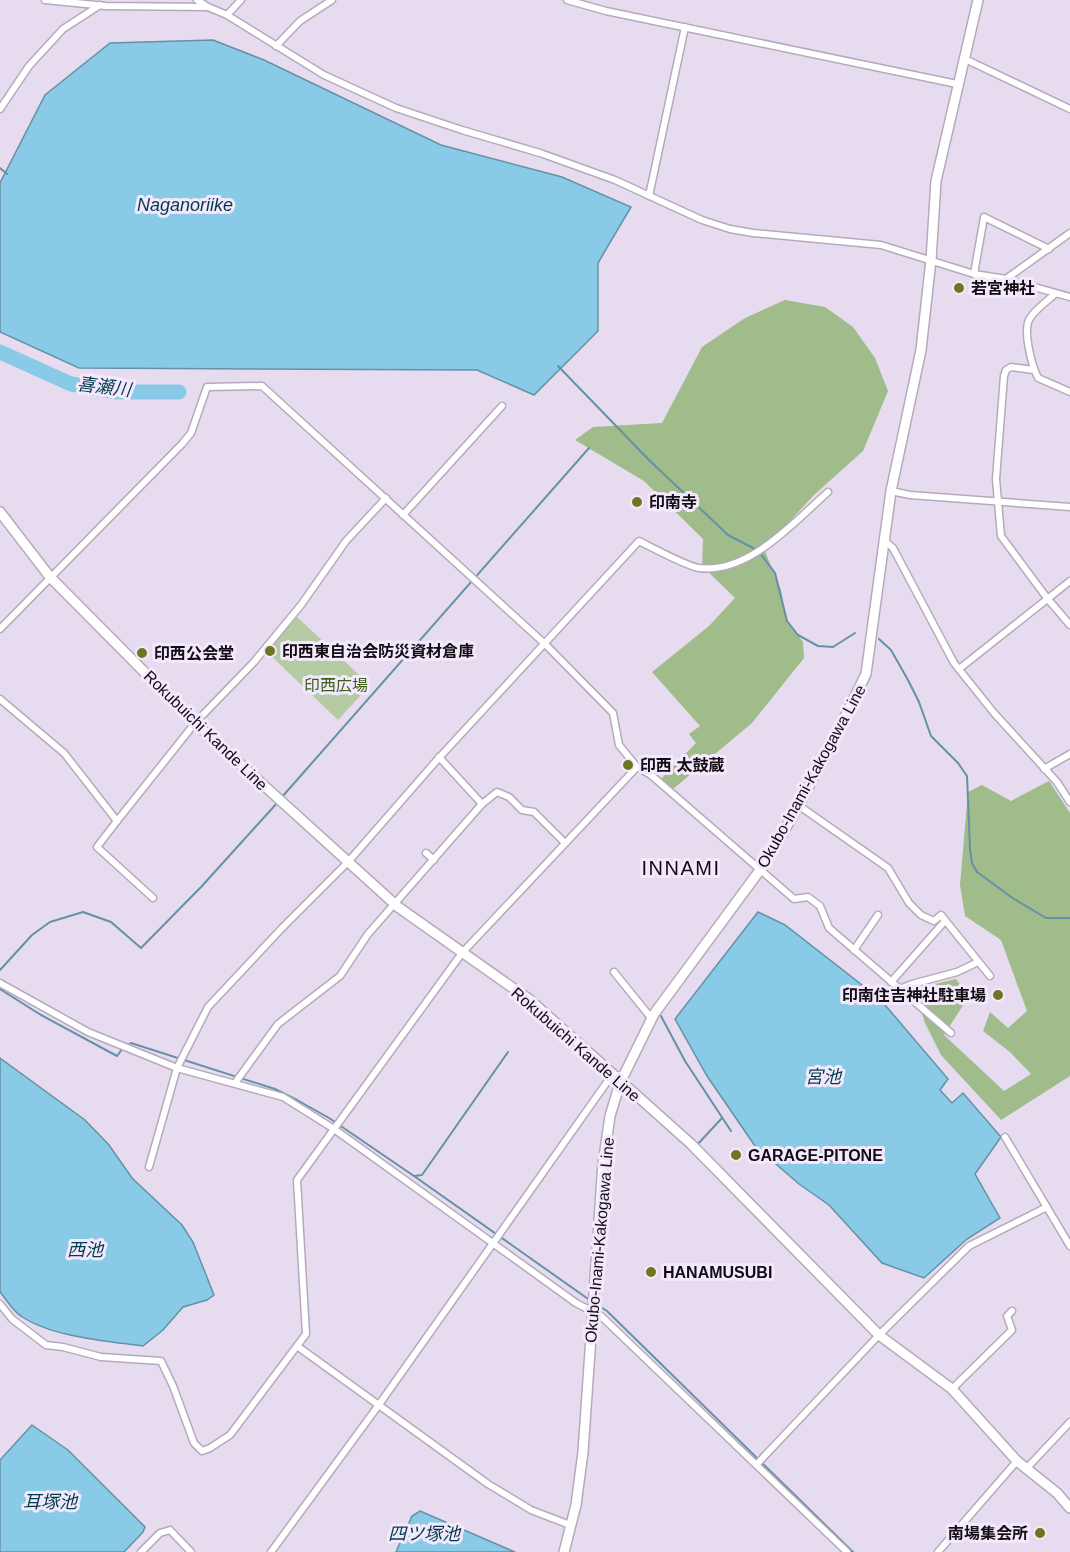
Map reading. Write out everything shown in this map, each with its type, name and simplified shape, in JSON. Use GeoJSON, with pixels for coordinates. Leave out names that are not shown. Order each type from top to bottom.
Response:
{"type":"FeatureCollection","features":[{"type":"Feature","properties":{"kind":"main road","name":"Okubo-Inami-Kakogawa Line"},"geometry":{"type":"LineString","coordinates":[[564,1552],[576,1505],[583,1452],[603,1164],[610,1116],[620,1083],[652,1019],[760,870],[798,805],[866,674],[891,491],[921,350],[931,260],[936,181],[978,0]]}},
{"type":"Feature","properties":{"kind":"main road","name":"Rokubuichi Kande Line"},"geometry":{"type":"LineString","coordinates":[[0,512],[50,577],[195,723],[396,905],[530,1000],[620,1083],[691,1144],[879,1335],[952,1389],[1017,1461],[1057,1493],[1070,1508]]}},
{"type":"Feature","properties":{"kind":"street"},"geometry":{"type":"LineString","coordinates":[[45,0],[100,5],[208,8]]}},
{"type":"Feature","properties":{"kind":"street"},"geometry":{"type":"LineString","coordinates":[[197,0],[208,8],[227,15],[324,75],[396,108],[615,180],[702,220],[730,229],[791,238],[835,239],[881,245],[974,274],[1006,279],[1070,297]]}},
{"type":"Feature","properties":{"kind":"street"},"geometry":{"type":"LineString","coordinates":[[227,15],[241,0]]}},
{"type":"Feature","properties":{"kind":"street"},"geometry":{"type":"LineString","coordinates":[[276,46],[300,21],[332,0]]}},
{"type":"Feature","properties":{"kind":"street"},"geometry":{"type":"LineString","coordinates":[[567,0],[606,11],[957,84]]}},
{"type":"Feature","properties":{"kind":"street"},"geometry":{"type":"LineString","coordinates":[[0,109],[29,66],[63,29],[100,5]]}},
{"type":"Feature","properties":{"kind":"street"},"geometry":{"type":"LineString","coordinates":[[649,196],[685,27]]}},
{"type":"Feature","properties":{"kind":"street"},"geometry":{"type":"LineString","coordinates":[[964,59],[1070,109]]}},
{"type":"Feature","properties":{"kind":"street"},"geometry":{"type":"LineString","coordinates":[[974,274],[984,217],[1048,249]]}},
{"type":"Feature","properties":{"kind":"street"},"geometry":{"type":"LineString","coordinates":[[1006,279],[1070,233]]}},
{"type":"Feature","properties":{"kind":"street"},"geometry":{"type":"LineString","coordinates":[[1055,294],[1030,318],[1027,330],[1034,370],[1038,378],[1070,392]]}},
{"type":"Feature","properties":{"kind":"street"},"geometry":{"type":"LineString","coordinates":[[1034,370],[1011,367],[1006,370],[1004,376],[996,479],[1001,536],[1070,625]]}},
{"type":"Feature","properties":{"kind":"street"},"geometry":{"type":"LineString","coordinates":[[0,629],[187,438],[191,433],[207,387],[262,387],[545,644],[613,713],[619,745],[637,767],[651,775],[794,899],[808,897],[820,906],[829,928],[951,1033]]}},
{"type":"Feature","properties":{"kind":"street"},"geometry":{"type":"LineString","coordinates":[[403,515],[502,406]]}},
{"type":"Feature","properties":{"kind":"street"},"geometry":{"type":"LineString","coordinates":[[891,491],[910,495],[1070,507]]}},
{"type":"Feature","properties":{"kind":"street"},"geometry":{"type":"LineString","coordinates":[[149,1167],[177,1068],[208,1007],[348,862],[439,757],[639,542],[697,568],[724,567],[771,543],[828,492]]}},
{"type":"Feature","properties":{"kind":"street"},"geometry":{"type":"LineString","coordinates":[[153,898],[97,847],[195,723],[254,662],[301,605],[346,541],[386,498]]}},
{"type":"Feature","properties":{"kind":"street"},"geometry":{"type":"LineString","coordinates":[[884,540],[893,548],[959,669],[994,713],[1057,782],[1070,802]]}},
{"type":"Feature","properties":{"kind":"street"},"geometry":{"type":"LineString","coordinates":[[959,669],[1070,581]]}},
{"type":"Feature","properties":{"kind":"street"},"geometry":{"type":"LineString","coordinates":[[0,699],[64,753],[117,820]]}},
{"type":"Feature","properties":{"kind":"street"},"geometry":{"type":"LineString","coordinates":[[1044,769],[1070,754]]}},
{"type":"Feature","properties":{"kind":"street"},"geometry":{"type":"LineString","coordinates":[[439,757],[482,804]]}},
{"type":"Feature","properties":{"kind":"street"},"geometry":{"type":"LineString","coordinates":[[0,1304],[12,1318],[46,1345],[101,1357],[161,1361],[194,1443],[202,1451],[230,1435],[306,1334],[297,1180],[462,953],[637,767]]}},
{"type":"Feature","properties":{"kind":"street"},"geometry":{"type":"LineString","coordinates":[[235,1083],[278,1024],[340,976],[369,934],[482,804],[497,792],[509,797],[522,810],[534,812],[565,843]]}},
{"type":"Feature","properties":{"kind":"street"},"geometry":{"type":"LineString","coordinates":[[798,805],[888,868],[909,903],[921,915],[934,921],[940,915],[990,976]]}},
{"type":"Feature","properties":{"kind":"street"},"geometry":{"type":"LineString","coordinates":[[426,853],[434,860]]}},
{"type":"Feature","properties":{"kind":"street"},"geometry":{"type":"LineString","coordinates":[[854,950],[878,915]]}},
{"type":"Feature","properties":{"kind":"street"},"geometry":{"type":"LineString","coordinates":[[891,982],[945,921]]}},
{"type":"Feature","properties":{"kind":"street"},"geometry":{"type":"LineString","coordinates":[[900,989],[957,972],[978,962]]}},
{"type":"Feature","properties":{"kind":"street"},"geometry":{"type":"LineString","coordinates":[[614,972],[652,1019]]}},
{"type":"Feature","properties":{"kind":"street"},"geometry":{"type":"LineString","coordinates":[[0,983],[88,1032],[177,1068],[283,1097],[334,1129],[576,1303],[601,1316],[847,1552]]}},
{"type":"Feature","properties":{"kind":"street"},"geometry":{"type":"LineString","coordinates":[[271,1552],[378,1406],[612,1074]]}},
{"type":"Feature","properties":{"kind":"street"},"geometry":{"type":"LineString","coordinates":[[1005,1137],[1070,1246]]}},
{"type":"Feature","properties":{"kind":"street"},"geometry":{"type":"LineString","coordinates":[[757,1464],[879,1335],[969,1246],[1047,1207]]}},
{"type":"Feature","properties":{"kind":"street"},"geometry":{"type":"LineString","coordinates":[[952,1389],[1012,1330],[1006,1316],[1012,1311]]}},
{"type":"Feature","properties":{"kind":"street"},"geometry":{"type":"LineString","coordinates":[[297,1346],[498,1490],[531,1510],[570,1525]]}},
{"type":"Feature","properties":{"kind":"street"},"geometry":{"type":"LineString","coordinates":[[1026,1468],[1070,1422]]}},
{"type":"Feature","properties":{"kind":"street"},"geometry":{"type":"LineString","coordinates":[[938,1552],[1017,1461]]}},
{"type":"Feature","properties":{"kind":"street"},"geometry":{"type":"LineString","coordinates":[[141,1552],[160,1533],[170,1530],[191,1552]]}},
{"type":"Feature","properties":{"kind":"green space"},"geometry":{"type":"Polygon","coordinates":[[[785,300],[825,307],[853,327],[875,358],[888,391],[863,451],[814,495],[764,549],[781,590],[786,620],[803,642],[804,658],[752,723],[673,789],[661,779],[696,743],[689,734],[700,726],[652,672],[709,626],[735,598],[702,566],[703,539],[644,481],[575,440],[593,427],[662,423],[702,347],[745,318],[785,300]]]}},
{"type":"Feature","properties":{"kind":"green space","name":"印西広場"},"geometry":{"type":"Polygon","coordinates":[[[297,617],[370,685],[338,720],[266,651],[297,617]]]}},
{"type":"Feature","properties":{"kind":"green space"},"geometry":{"type":"Polygon","coordinates":[[[1049,781],[1070,813],[1070,1076],[1001,1120],[941,1055],[925,1023],[914,989],[956,979],[969,996],[944,1035],[1004,1091],[1031,1074],[1010,1052],[983,1031],[990,1012],[1008,1028],[1027,1011],[1001,940],[965,916],[960,885],[968,792],[982,785],[1011,801],[1049,781]]]}},
{"type":"Feature","properties":{"kind":"water","name":"Naganoriike"},"geometry":{"type":"Polygon","coordinates":[[[213,40],[264,60],[441,145],[562,177],[631,207],[598,263],[598,331],[534,395],[477,370],[79,368],[0,332],[0,183],[45,95],[110,43],[213,40]]]}},
{"type":"Feature","properties":{"kind":"water","name":"宮池"},"geometry":{"type":"Polygon","coordinates":[[[758,912],[785,925],[880,999],[948,1079],[940,1090],[952,1103],[963,1093],[1001,1137],[975,1174],[1000,1218],[967,1239],[924,1278],[882,1263],[829,1205],[799,1184],[755,1146],[707,1076],[675,1019],[758,912]]]}},
{"type":"Feature","properties":{"kind":"water","name":"西池"},"geometry":{"type":"Polygon","coordinates":[[[0,1058],[85,1120],[109,1145],[132,1178],[182,1225],[193,1242],[214,1295],[207,1300],[183,1307],[163,1330],[143,1346],[96,1340],[48,1329],[18,1314],[0,1292],[0,1058]]]}},
{"type":"Feature","properties":{"kind":"water","name":"耳塚池"},"geometry":{"type":"Polygon","coordinates":[[[32,1425],[68,1450],[145,1527],[124,1552],[0,1552],[0,1460],[32,1425]]]}},
{"type":"Feature","properties":{"kind":"water","name":"四ツ塚池"},"geometry":{"type":"Polygon","coordinates":[[[420,1511],[515,1552],[396,1552],[412,1516],[420,1511]]]}},
{"type":"Feature","properties":{"kind":"waterway"},"geometry":{"type":"LineString","coordinates":[[0,168],[7,174]]}},
{"type":"Feature","properties":{"kind":"waterway","name":"喜瀬川"},"geometry":{"type":"LineString","coordinates":[[0,352],[71,384],[116,392],[179,392]]}},
{"type":"Feature","properties":{"kind":"waterway"},"geometry":{"type":"LineString","coordinates":[[558,366],[648,459],[728,535],[755,549]]}},
{"type":"Feature","properties":{"kind":"waterway"},"geometry":{"type":"LineString","coordinates":[[282,797],[589,448]]}},
{"type":"Feature","properties":{"kind":"waterway"},"geometry":{"type":"LineString","coordinates":[[760,553],[775,573],[787,621],[798,635],[818,646],[833,647],[855,633]]}},
{"type":"Feature","properties":{"kind":"waterway"},"geometry":{"type":"LineString","coordinates":[[879,639],[891,650],[908,680],[919,702],[931,736],[958,763],[967,776],[970,849],[972,863],[977,872],[1014,899],[1046,918],[1070,918]]}},
{"type":"Feature","properties":{"kind":"waterway"},"geometry":{"type":"LineString","coordinates":[[0,970],[32,935],[50,922],[83,912],[111,922],[141,948],[202,886],[278,802]]}},
{"type":"Feature","properties":{"kind":"waterway"},"geometry":{"type":"LineString","coordinates":[[0,989],[41,1015],[117,1056],[123,1048]]}},
{"type":"Feature","properties":{"kind":"waterway"},"geometry":{"type":"LineString","coordinates":[[661,1016],[685,1061],[731,1131]]}},
{"type":"Feature","properties":{"kind":"waterway"},"geometry":{"type":"LineString","coordinates":[[128,1045],[131,1043],[275,1089],[329,1118],[414,1176],[422,1175],[508,1052]]}},
{"type":"Feature","properties":{"kind":"waterway"},"geometry":{"type":"LineString","coordinates":[[696,1146],[722,1118]]}},
{"type":"Feature","properties":{"kind":"waterway"},"geometry":{"type":"LineString","coordinates":[[414,1176],[591,1301]]}},
{"type":"Feature","properties":{"kind":"waterway"},"geometry":{"type":"LineString","coordinates":[[596,1304],[607,1311],[853,1552]]}},
{"type":"Feature","properties":{"kind":"place","name":"若宮神社"},"geometry":{"type":"Point","coordinates":[959,288]}},
{"type":"Feature","properties":{"kind":"place","name":"印南寺"},"geometry":{"type":"Point","coordinates":[637,502]}},
{"type":"Feature","properties":{"kind":"place","name":"印西東自治会防災資材倉庫"},"geometry":{"type":"Point","coordinates":[270,651]}},
{"type":"Feature","properties":{"kind":"place","name":"印西公会堂"},"geometry":{"type":"Point","coordinates":[142,653]}},
{"type":"Feature","properties":{"kind":"place","name":"印西 太鼓蔵"},"geometry":{"type":"Point","coordinates":[628,765]}},
{"type":"Feature","properties":{"kind":"place","name":"印南住吉神社駐車場"},"geometry":{"type":"Point","coordinates":[998,995]}},
{"type":"Feature","properties":{"kind":"place","name":"GARAGE-PITONE"},"geometry":{"type":"Point","coordinates":[736,1155]}},
{"type":"Feature","properties":{"kind":"place","name":"HANAMUSUBI"},"geometry":{"type":"Point","coordinates":[651,1272]}},
{"type":"Feature","properties":{"kind":"place","name":"南場集会所"},"geometry":{"type":"Point","coordinates":[1040,1533]}},
{"type":"Feature","properties":{"kind":"district","name":"INNAMI"},"geometry":{"type":"Point","coordinates":[681,868]}}]}
